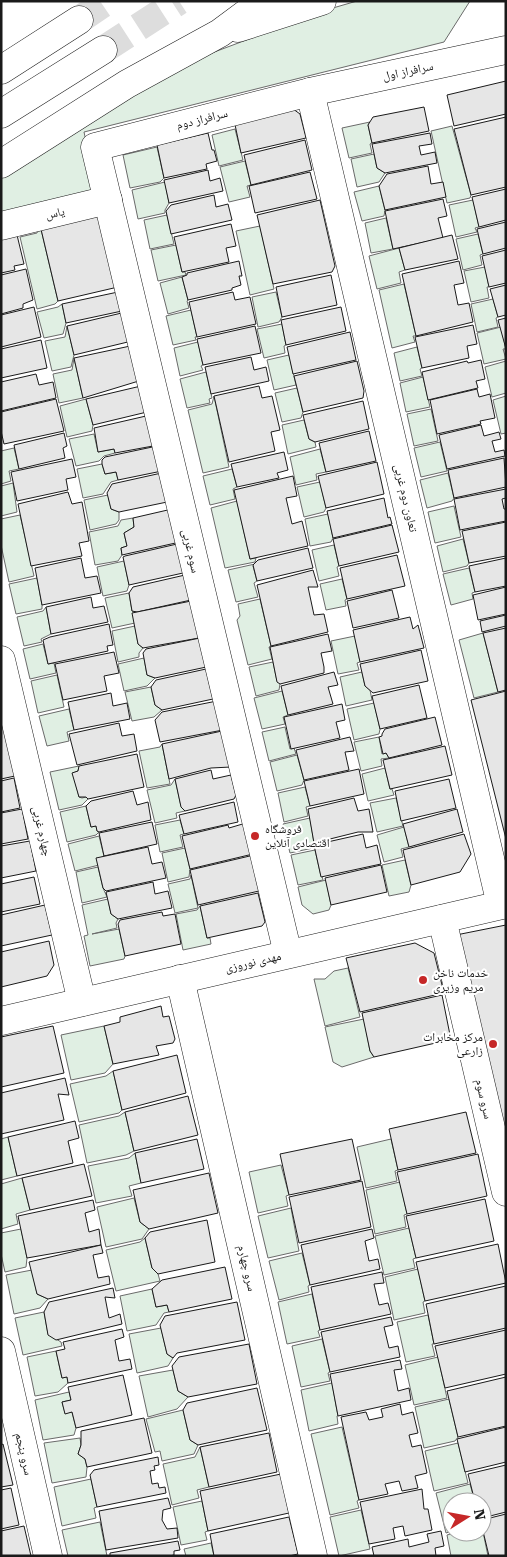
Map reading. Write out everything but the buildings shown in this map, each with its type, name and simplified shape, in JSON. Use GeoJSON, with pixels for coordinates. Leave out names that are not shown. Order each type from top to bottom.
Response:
{"type":"FeatureCollection","features":[{"type":"Feature","properties":{"kind":"main road"},"geometry":{"type":"LineString","coordinates":[[1,164],[127,84],[220,33],[262,1]]}},
{"type":"Feature","properties":{"kind":"main road"},"geometry":{"type":"LineString","coordinates":[[220,33],[322,1]]}},
{"type":"Feature","properties":{"kind":"main road"},"geometry":{"type":"LineString","coordinates":[[1,70],[79,20]]}},
{"type":"Feature","properties":{"kind":"main road"},"geometry":{"type":"LineString","coordinates":[[1,114],[103,50]]}},
{"type":"Feature","properties":{"kind":"main road","name":"سرافراز اول"},"geometry":{"type":"LineString","coordinates":[[310,92],[506,50]]}},
{"type":"Feature","properties":{"kind":"main road","name":"سرافراز دوم"},"geometry":{"type":"LineString","coordinates":[[95,147],[310,92]]}},
{"type":"Feature","properties":{"kind":"main road","name":"تعاون دوم غربی"},"geometry":{"type":"LineString","coordinates":[[310,92],[504,904]]}},
{"type":"Feature","properties":{"kind":"main road","name":"سوم غربی"},"geometry":{"type":"LineString","coordinates":[[95,147],[288,954]]}},
{"type":"Feature","properties":{"kind":"main road","name":"یاس"},"geometry":{"type":"LineString","coordinates":[[1,226],[108,200]]}},
{"type":"Feature","properties":{"kind":"main road","name":"چهارم غربی"},"geometry":{"type":"LineString","coordinates":[[1,660],[82,1002]]}},
{"type":"Feature","properties":{"kind":"main road","name":"مهدی نوروزی"},"geometry":{"type":"LineString","coordinates":[[1,1021],[504,904]]}},
{"type":"Feature","properties":{"kind":"main road","name":"سرو سوم"},"geometry":{"type":"LineString","coordinates":[[442,918],[506,1192]]}},
{"type":"Feature","properties":{"kind":"main road","name":"سرو چهارم"},"geometry":{"type":"LineString","coordinates":[[180,979],[313,1556]]}},
{"type":"Feature","properties":{"kind":"main road","name":"سرو پنجم"},"geometry":{"type":"LineString","coordinates":[[1,1351],[48,1556]]}},
{"type":"Feature","properties":{"kind":"green space"},"geometry":{"type":"Polygon","coordinates":[[[357,1],[470,1],[444,42],[84,132],[95,181],[90,192],[1,217],[1,176],[101,113],[209,54],[326,10],[357,1]]]}},
{"type":"Feature","properties":{"kind":"green space"},"geometry":{"type":"Polygon","coordinates":[[[370,122],[368,125],[372,153],[349,158],[342,128],[370,122]]]}},
{"type":"Feature","properties":{"kind":"green space"},"geometry":{"type":"Polygon","coordinates":[[[452,126],[471,195],[470,198],[447,203],[431,131],[452,126]]]}},
{"type":"Feature","properties":{"kind":"green space"},"geometry":{"type":"Polygon","coordinates":[[[235,129],[243,160],[219,166],[212,135],[235,129]]]}},
{"type":"Feature","properties":{"kind":"green space"},"geometry":{"type":"Polygon","coordinates":[[[157,147],[164,178],[160,182],[130,188],[123,155],[157,147]]]}},
{"type":"Feature","properties":{"kind":"green space"},"geometry":{"type":"Polygon","coordinates":[[[374,154],[377,168],[385,173],[379,182],[357,187],[351,159],[374,154]]]}},
{"type":"Feature","properties":{"kind":"green space"},"geometry":{"type":"Polygon","coordinates":[[[245,161],[251,185],[247,186],[250,197],[229,202],[220,167],[245,161]]]}},
{"type":"Feature","properties":{"kind":"green space"},"geometry":{"type":"Polygon","coordinates":[[[165,182],[169,203],[165,213],[138,219],[132,190],[165,182]]]}},
{"type":"Feature","properties":{"kind":"green space"},"geometry":{"type":"Polygon","coordinates":[[[379,186],[385,210],[384,216],[362,221],[354,192],[379,186]]]}},
{"type":"Feature","properties":{"kind":"green space"},"geometry":{"type":"Polygon","coordinates":[[[473,200],[479,227],[475,228],[477,232],[456,237],[449,205],[473,200]]]}},
{"type":"Feature","properties":{"kind":"green space"},"geometry":{"type":"Polygon","coordinates":[[[167,215],[174,244],[150,249],[144,220],[167,215]]]}},
{"type":"Feature","properties":{"kind":"green space"},"geometry":{"type":"Polygon","coordinates":[[[386,218],[393,249],[371,253],[365,223],[386,218]]]}},
{"type":"Feature","properties":{"kind":"green space"},"geometry":{"type":"Polygon","coordinates":[[[40,225],[58,301],[55,304],[37,309],[20,237],[37,233],[40,225]]]}},
{"type":"Feature","properties":{"kind":"green space"},"geometry":{"type":"Polygon","coordinates":[[[260,226],[274,289],[250,295],[236,231],[260,226]]]}},
{"type":"Feature","properties":{"kind":"green space"},"geometry":{"type":"Polygon","coordinates":[[[478,234],[483,254],[480,255],[482,265],[463,270],[456,239],[478,234]]]}},
{"type":"Feature","properties":{"kind":"green space"},"geometry":{"type":"Polygon","coordinates":[[[176,245],[182,272],[185,272],[186,275],[158,281],[151,250],[176,245]]]}},
{"type":"Feature","properties":{"kind":"green space"},"geometry":{"type":"Polygon","coordinates":[[[399,248],[405,270],[399,272],[401,283],[377,289],[369,256],[399,248]]]}},
{"type":"Feature","properties":{"kind":"green space"},"geometry":{"type":"Polygon","coordinates":[[[485,267],[489,298],[471,302],[464,271],[485,267]]]}},
{"type":"Feature","properties":{"kind":"green space"},"geometry":{"type":"Polygon","coordinates":[[[182,277],[189,308],[168,314],[160,283],[182,277]]]}},
{"type":"Feature","properties":{"kind":"green space"},"geometry":{"type":"Polygon","coordinates":[[[404,284],[416,336],[413,336],[415,342],[392,348],[379,290],[404,284]]]}},
{"type":"Feature","properties":{"kind":"green space"},"geometry":{"type":"Polygon","coordinates":[[[276,292],[282,317],[279,322],[258,327],[252,297],[276,292]]]}},
{"type":"Feature","properties":{"kind":"green space"},"geometry":{"type":"Polygon","coordinates":[[[493,299],[498,317],[496,318],[498,327],[477,332],[471,304],[493,299]]]}},
{"type":"Feature","properties":{"kind":"green space"},"geometry":{"type":"Polygon","coordinates":[[[62,304],[66,323],[63,334],[44,338],[37,312],[58,307],[62,304]]]}},
{"type":"Feature","properties":{"kind":"green space"},"geometry":{"type":"Polygon","coordinates":[[[191,310],[196,340],[173,345],[166,316],[191,310]]]}},
{"type":"Feature","properties":{"kind":"green space"},"geometry":{"type":"Polygon","coordinates":[[[282,324],[286,345],[284,346],[285,353],[264,358],[257,329],[282,324]]]}},
{"type":"Feature","properties":{"kind":"green space"},"geometry":{"type":"Polygon","coordinates":[[[67,326],[74,355],[71,367],[52,371],[45,341],[65,337],[67,326]]]}},
{"type":"Feature","properties":{"kind":"green space"},"geometry":{"type":"Polygon","coordinates":[[[501,327],[506,349],[503,349],[506,359],[484,364],[477,333],[501,327]]]}},
{"type":"Feature","properties":{"kind":"green space"},"geometry":{"type":"Polygon","coordinates":[[[198,342],[203,370],[180,376],[174,348],[198,342]]]}},
{"type":"Feature","properties":{"kind":"green space"},"geometry":{"type":"Polygon","coordinates":[[[417,347],[422,376],[400,381],[394,353],[417,347]]]}},
{"type":"Feature","properties":{"kind":"green space"},"geometry":{"type":"Polygon","coordinates":[[[289,355],[296,385],[274,390],[267,360],[289,355]]]}},
{"type":"Feature","properties":{"kind":"green space"},"geometry":{"type":"Polygon","coordinates":[[[74,358],[83,398],[59,403],[53,374],[72,370],[74,358]]]}},
{"type":"Feature","properties":{"kind":"green space"},"geometry":{"type":"Polygon","coordinates":[[[506,361],[506,393],[492,397],[485,367],[506,361]]]}},
{"type":"Feature","properties":{"kind":"green space"},"geometry":{"type":"Polygon","coordinates":[[[206,372],[212,398],[209,399],[210,403],[187,408],[180,379],[206,372]]]}},
{"type":"Feature","properties":{"kind":"green space"},"geometry":{"type":"Polygon","coordinates":[[[423,377],[430,407],[406,412],[400,383],[423,377]]]}},
{"type":"Feature","properties":{"kind":"green space"},"geometry":{"type":"Polygon","coordinates":[[[297,388],[303,412],[301,418],[282,422],[275,393],[297,388]]]}},
{"type":"Feature","properties":{"kind":"green space"},"geometry":{"type":"Polygon","coordinates":[[[214,396],[229,467],[203,473],[188,410],[212,404],[214,396]]]}},
{"type":"Feature","properties":{"kind":"green space"},"geometry":{"type":"Polygon","coordinates":[[[506,396],[506,433],[501,434],[493,400],[506,396]]]}},
{"type":"Feature","properties":{"kind":"green space"},"geometry":{"type":"Polygon","coordinates":[[[86,399],[93,425],[92,431],[67,437],[60,406],[86,399]]]}},
{"type":"Feature","properties":{"kind":"green space"},"geometry":{"type":"Polygon","coordinates":[[[431,409],[438,441],[414,446],[407,414],[431,409]]]}},
{"type":"Feature","properties":{"kind":"green space"},"geometry":{"type":"Polygon","coordinates":[[[304,420],[309,439],[315,442],[316,447],[288,454],[282,425],[304,420]]]}},
{"type":"Feature","properties":{"kind":"green space"},"geometry":{"type":"Polygon","coordinates":[[[94,434],[98,452],[114,449],[115,453],[104,456],[99,461],[76,466],[69,439],[94,434]]]}},
{"type":"Feature","properties":{"kind":"green space"},"geometry":{"type":"Polygon","coordinates":[[[440,442],[447,471],[421,477],[414,448],[440,442]]]}},
{"type":"Feature","properties":{"kind":"green space"},"geometry":{"type":"Polygon","coordinates":[[[14,448],[19,469],[9,471],[11,481],[1,484],[1,451],[14,448]]]}},
{"type":"Feature","properties":{"kind":"green space"},"geometry":{"type":"Polygon","coordinates":[[[320,449],[326,472],[316,474],[317,480],[296,485],[290,457],[320,449]]]}},
{"type":"Feature","properties":{"kind":"green space"},"geometry":{"type":"Polygon","coordinates":[[[102,464],[105,474],[116,472],[118,480],[111,482],[103,494],[83,498],[77,469],[102,464]]]}},
{"type":"Feature","properties":{"kind":"green space"},"geometry":{"type":"Polygon","coordinates":[[[232,469],[237,487],[233,489],[235,499],[210,505],[203,476],[232,469]]]}},
{"type":"Feature","properties":{"kind":"green space"},"geometry":{"type":"Polygon","coordinates":[[[448,473],[454,498],[452,501],[427,508],[420,480],[448,473]]]}},
{"type":"Feature","properties":{"kind":"green space"},"geometry":{"type":"Polygon","coordinates":[[[320,482],[326,508],[324,512],[304,517],[297,487],[320,482]]]}},
{"type":"Feature","properties":{"kind":"green space"},"geometry":{"type":"Polygon","coordinates":[[[13,483],[17,512],[1,516],[1,486],[13,483]]]}},
{"type":"Feature","properties":{"kind":"green space"},"geometry":{"type":"Polygon","coordinates":[[[108,495],[111,509],[119,512],[119,520],[116,524],[90,530],[84,500],[108,495]]]}},
{"type":"Feature","properties":{"kind":"green space"},"geometry":{"type":"Polygon","coordinates":[[[237,501],[250,559],[256,558],[255,562],[225,568],[211,508],[237,501]]]}},
{"type":"Feature","properties":{"kind":"green space"},"geometry":{"type":"Polygon","coordinates":[[[454,506],[461,537],[435,543],[428,512],[454,506]]]}},
{"type":"Feature","properties":{"kind":"green space"},"geometry":{"type":"Polygon","coordinates":[[[328,514],[333,538],[331,542],[310,546],[305,519],[328,514]]]}},
{"type":"Feature","properties":{"kind":"green space"},"geometry":{"type":"Polygon","coordinates":[[[20,515],[34,576],[9,582],[1,545],[1,519],[20,515]]]}},
{"type":"Feature","properties":{"kind":"green space"},"geometry":{"type":"Polygon","coordinates":[[[133,518],[134,527],[124,533],[127,546],[121,548],[122,555],[118,561],[95,565],[89,532],[118,526],[121,520],[133,518]]]}},
{"type":"Feature","properties":{"kind":"green space"},"geometry":{"type":"Polygon","coordinates":[[[463,539],[469,563],[467,566],[443,572],[437,546],[463,539]]]}},
{"type":"Feature","properties":{"kind":"green space"},"geometry":{"type":"Polygon","coordinates":[[[334,545],[339,566],[337,567],[339,576],[319,581],[312,550],[334,545]]]}},
{"type":"Feature","properties":{"kind":"green space"},"geometry":{"type":"Polygon","coordinates":[[[124,561],[129,585],[127,591],[103,596],[97,567],[124,561]]]}},
{"type":"Feature","properties":{"kind":"green space"},"geometry":{"type":"Polygon","coordinates":[[[255,564],[253,566],[257,581],[254,583],[258,597],[236,602],[228,570],[255,564]]]}},
{"type":"Feature","properties":{"kind":"green space"},"geometry":{"type":"Polygon","coordinates":[[[469,568],[475,592],[472,593],[473,599],[451,605],[443,574],[469,568]]]}},
{"type":"Feature","properties":{"kind":"green space"},"geometry":{"type":"Polygon","coordinates":[[[37,578],[42,609],[16,614],[9,584],[37,578]]]}},
{"type":"Feature","properties":{"kind":"green space"},"geometry":{"type":"Polygon","coordinates":[[[342,579],[347,599],[345,600],[346,606],[326,610],[320,584],[342,579]]]}},
{"type":"Feature","properties":{"kind":"green space"},"geometry":{"type":"Polygon","coordinates":[[[129,593],[132,611],[137,612],[135,623],[112,628],[105,598],[129,593]]]}},
{"type":"Feature","properties":{"kind":"green space"},"geometry":{"type":"Polygon","coordinates":[[[260,599],[271,646],[269,647],[272,659],[248,665],[237,620],[240,616],[238,604],[260,599]]]}},
{"type":"Feature","properties":{"kind":"green space"},"geometry":{"type":"Polygon","coordinates":[[[46,607],[51,634],[41,639],[42,642],[24,646],[17,617],[43,611],[46,607]]]}},
{"type":"Feature","properties":{"kind":"green space"},"geometry":{"type":"Polygon","coordinates":[[[135,626],[138,644],[143,648],[139,653],[139,657],[118,662],[112,631],[135,626]]]}},
{"type":"Feature","properties":{"kind":"green space"},"geometry":{"type":"Polygon","coordinates":[[[483,633],[498,692],[474,698],[459,640],[483,633]]]}},
{"type":"Feature","properties":{"kind":"green space"},"geometry":{"type":"Polygon","coordinates":[[[355,636],[360,662],[357,663],[359,670],[338,674],[331,641],[355,636]]]}},
{"type":"Feature","properties":{"kind":"green space"},"geometry":{"type":"Polygon","coordinates":[[[43,644],[48,664],[54,663],[56,673],[30,679],[23,649],[43,644]]]}},
{"type":"Feature","properties":{"kind":"green space"},"geometry":{"type":"Polygon","coordinates":[[[144,658],[147,675],[155,678],[147,686],[124,691],[118,664],[144,658]]]}},
{"type":"Feature","properties":{"kind":"green space"},"geometry":{"type":"Polygon","coordinates":[[[273,662],[277,681],[280,684],[279,690],[256,696],[249,667],[273,662]]]}},
{"type":"Feature","properties":{"kind":"green space"},"geometry":{"type":"Polygon","coordinates":[[[362,672],[365,686],[370,690],[372,700],[346,706],[340,677],[362,672]]]}},
{"type":"Feature","properties":{"kind":"green space"},"geometry":{"type":"Polygon","coordinates":[[[57,675],[64,707],[38,713],[31,681],[57,675]]]}},
{"type":"Feature","properties":{"kind":"green space"},"geometry":{"type":"Polygon","coordinates":[[[151,687],[155,705],[162,710],[154,717],[132,721],[125,692],[151,687]]]}},
{"type":"Feature","properties":{"kind":"green space"},"geometry":{"type":"Polygon","coordinates":[[[282,691],[288,715],[283,717],[285,724],[262,729],[254,698],[282,691]]]}},
{"type":"Feature","properties":{"kind":"green space"},"geometry":{"type":"Polygon","coordinates":[[[374,703],[380,729],[379,734],[354,740],[347,709],[374,703]]]}},
{"type":"Feature","properties":{"kind":"green space"},"geometry":{"type":"Polygon","coordinates":[[[69,709],[74,730],[67,732],[69,741],[47,746],[39,716],[69,709]]]}},
{"type":"Feature","properties":{"kind":"green space"},"geometry":{"type":"Polygon","coordinates":[[[285,727],[290,749],[294,748],[296,754],[269,761],[262,732],[285,727]]]}},
{"type":"Feature","properties":{"kind":"green space"},"geometry":{"type":"Polygon","coordinates":[[[379,737],[382,754],[386,753],[389,758],[381,759],[382,766],[361,771],[354,742],[379,737]]]}},
{"type":"Feature","properties":{"kind":"green space"},"geometry":{"type":"Polygon","coordinates":[[[162,744],[170,784],[147,788],[139,751],[160,747],[162,744]]]}},
{"type":"Feature","properties":{"kind":"green space"},"geometry":{"type":"Polygon","coordinates":[[[297,755],[304,780],[302,785],[277,791],[270,762],[297,755]]]}},
{"type":"Feature","properties":{"kind":"green space"},"geometry":{"type":"Polygon","coordinates":[[[79,766],[78,771],[73,773],[79,797],[86,797],[88,799],[82,805],[59,810],[50,772],[79,766]]]}},
{"type":"Feature","properties":{"kind":"green space"},"geometry":{"type":"Polygon","coordinates":[[[385,768],[390,789],[392,789],[394,795],[368,801],[362,774],[385,768]]]}},
{"type":"Feature","properties":{"kind":"green space"},"geometry":{"type":"Polygon","coordinates":[[[175,779],[181,806],[185,811],[176,813],[177,818],[155,823],[147,790],[171,785],[175,779]]]}},
{"type":"Feature","properties":{"kind":"green space"},"geometry":{"type":"Polygon","coordinates":[[[305,787],[310,806],[306,807],[308,816],[284,822],[278,793],[305,787]]]}},
{"type":"Feature","properties":{"kind":"green space"},"geometry":{"type":"Polygon","coordinates":[[[396,798],[403,826],[377,832],[370,803],[396,798]]]}},
{"type":"Feature","properties":{"kind":"green space"},"geometry":{"type":"Polygon","coordinates":[[[86,806],[91,827],[96,826],[99,832],[96,835],[67,842],[60,812],[86,806]]]}},
{"type":"Feature","properties":{"kind":"green space"},"geometry":{"type":"Polygon","coordinates":[[[310,818],[313,848],[290,853],[283,824],[310,818]]]}},
{"type":"Feature","properties":{"kind":"green space"},"geometry":{"type":"Polygon","coordinates":[[[180,820],[184,834],[180,835],[183,847],[160,852],[155,825],[180,820]]]}},
{"type":"Feature","properties":{"kind":"green space"},"geometry":{"type":"Polygon","coordinates":[[[404,827],[409,847],[401,849],[403,857],[384,862],[377,835],[404,827]]]}},
{"type":"Feature","properties":{"kind":"green space"},"geometry":{"type":"Polygon","coordinates":[[[99,836],[104,856],[98,859],[99,865],[75,871],[68,844],[99,836]]]}},
{"type":"Feature","properties":{"kind":"green space"},"geometry":{"type":"Polygon","coordinates":[[[185,848],[190,869],[189,877],[168,882],[162,853],[185,848]]]}},
{"type":"Feature","properties":{"kind":"green space"},"geometry":{"type":"Polygon","coordinates":[[[315,850],[323,880],[298,885],[291,855],[315,850]]]}},
{"type":"Feature","properties":{"kind":"green space"},"geometry":{"type":"Polygon","coordinates":[[[405,860],[411,885],[409,892],[389,896],[382,865],[405,860]]]}},
{"type":"Feature","properties":{"kind":"green space"},"geometry":{"type":"Polygon","coordinates":[[[98,867],[107,897],[82,903],[76,872],[98,867]]]}},
{"type":"Feature","properties":{"kind":"green space"},"geometry":{"type":"Polygon","coordinates":[[[191,875],[198,908],[175,913],[168,884],[190,879],[191,875]]]}},
{"type":"Feature","properties":{"kind":"green space"},"geometry":{"type":"Polygon","coordinates":[[[326,880],[331,905],[329,910],[313,914],[302,905],[298,887],[326,880]]]}},
{"type":"Feature","properties":{"kind":"green space"},"geometry":{"type":"Polygon","coordinates":[[[108,899],[111,914],[118,919],[116,923],[117,928],[92,934],[119,929],[125,956],[124,959],[90,966],[84,936],[88,935],[82,905],[108,899]]]}},
{"type":"Feature","properties":{"kind":"green space"},"geometry":{"type":"Polygon","coordinates":[[[200,906],[207,938],[210,938],[211,944],[183,950],[176,914],[197,910],[200,906]]]}},
{"type":"Feature","properties":{"kind":"green space"},"geometry":{"type":"Polygon","coordinates":[[[348,968],[360,1017],[325,1026],[314,979],[325,979],[334,971],[348,968]]]}},
{"type":"Feature","properties":{"kind":"green space"},"geometry":{"type":"Polygon","coordinates":[[[364,1019],[370,1051],[374,1057],[342,1067],[333,1062],[325,1027],[364,1019]]]}},
{"type":"Feature","properties":{"kind":"green space"},"geometry":{"type":"Polygon","coordinates":[[[104,1026],[113,1064],[105,1073],[71,1080],[61,1035],[104,1026]]]}},
{"type":"Feature","properties":{"kind":"green space"},"geometry":{"type":"Polygon","coordinates":[[[113,1071],[122,1110],[119,1113],[79,1122],[70,1084],[106,1076],[113,1071]]]}},
{"type":"Feature","properties":{"kind":"green space"},"geometry":{"type":"Polygon","coordinates":[[[125,1112],[134,1151],[126,1155],[87,1163],[79,1125],[119,1116],[125,1112]]]}},
{"type":"Feature","properties":{"kind":"green space"},"geometry":{"type":"Polygon","coordinates":[[[8,1137],[17,1176],[1,1180],[1,1139],[8,1137]]]}},
{"type":"Feature","properties":{"kind":"green space"},"geometry":{"type":"Polygon","coordinates":[[[391,1139],[398,1170],[395,1171],[397,1181],[366,1188],[357,1147],[391,1139]]]}},
{"type":"Feature","properties":{"kind":"green space"},"geometry":{"type":"Polygon","coordinates":[[[135,1153],[141,1183],[129,1186],[132,1196],[96,1203],[88,1166],[129,1158],[135,1153]]]}},
{"type":"Feature","properties":{"kind":"green space"},"geometry":{"type":"Polygon","coordinates":[[[281,1165],[289,1195],[286,1196],[288,1206],[258,1213],[249,1172],[281,1165]]]}},
{"type":"Feature","properties":{"kind":"green space"},"geometry":{"type":"Polygon","coordinates":[[[22,1178],[30,1210],[16,1214],[18,1224],[1,1229],[1,1184],[22,1178]]]}},
{"type":"Feature","properties":{"kind":"green space"},"geometry":{"type":"Polygon","coordinates":[[[400,1182],[407,1214],[404,1215],[406,1227],[375,1234],[366,1190],[400,1182]]]}},
{"type":"Feature","properties":{"kind":"green space"},"geometry":{"type":"Polygon","coordinates":[[[134,1198],[140,1222],[149,1229],[142,1239],[106,1247],[97,1207],[134,1198]]]}},
{"type":"Feature","properties":{"kind":"green space"},"geometry":{"type":"Polygon","coordinates":[[[291,1208],[299,1251],[268,1258],[258,1216],[291,1208]]]}},
{"type":"Feature","properties":{"kind":"green space"},"geometry":{"type":"Polygon","coordinates":[[[409,1228],[416,1258],[413,1259],[415,1268],[384,1275],[375,1236],[409,1228]]]}},
{"type":"Feature","properties":{"kind":"green space"},"geometry":{"type":"Polygon","coordinates":[[[21,1229],[27,1258],[26,1267],[5,1272],[1,1254],[1,1233],[21,1229]]]}},
{"type":"Feature","properties":{"kind":"green space"},"geometry":{"type":"Polygon","coordinates":[[[145,1238],[152,1268],[158,1274],[160,1281],[116,1291],[106,1250],[140,1242],[145,1238]]]}},
{"type":"Feature","properties":{"kind":"green space"},"geometry":{"type":"Polygon","coordinates":[[[302,1253],[310,1285],[308,1286],[309,1292],[279,1300],[269,1261],[302,1253]]]}},
{"type":"Feature","properties":{"kind":"green space"},"geometry":{"type":"Polygon","coordinates":[[[418,1269],[425,1301],[423,1302],[425,1313],[394,1320],[385,1277],[418,1269]]]}},
{"type":"Feature","properties":{"kind":"green space"},"geometry":{"type":"Polygon","coordinates":[[[32,1270],[37,1294],[48,1299],[40,1308],[14,1314],[6,1275],[32,1270]]]}},
{"type":"Feature","properties":{"kind":"green space"},"geometry":{"type":"Polygon","coordinates":[[[152,1289],[156,1307],[167,1305],[169,1312],[164,1313],[156,1325],[127,1331],[120,1296],[152,1289]]]}},
{"type":"Feature","properties":{"kind":"green space"},"geometry":{"type":"Polygon","coordinates":[[[312,1294],[320,1337],[287,1344],[278,1302],[312,1294]]]}},
{"type":"Feature","properties":{"kind":"green space"},"geometry":{"type":"Polygon","coordinates":[[[44,1312],[48,1334],[61,1342],[62,1346],[23,1355],[15,1318],[44,1312]]]}},
{"type":"Feature","properties":{"kind":"green space"},"geometry":{"type":"Polygon","coordinates":[[[428,1315],[435,1356],[406,1362],[397,1322],[428,1315]]]}},
{"type":"Feature","properties":{"kind":"green space"},"geometry":{"type":"Polygon","coordinates":[[[161,1328],[167,1354],[173,1358],[168,1366],[137,1373],[129,1334],[161,1328]]]}},
{"type":"Feature","properties":{"kind":"green space"},"geometry":{"type":"Polygon","coordinates":[[[322,1339],[330,1372],[328,1373],[330,1381],[301,1387],[292,1346],[322,1339]]]}},
{"type":"Feature","properties":{"kind":"green space"},"geometry":{"type":"Polygon","coordinates":[[[56,1351],[62,1378],[67,1377],[68,1383],[58,1392],[35,1396],[27,1357],[56,1351]]]}},
{"type":"Feature","properties":{"kind":"green space"},"geometry":{"type":"Polygon","coordinates":[[[438,1357],[447,1398],[414,1405],[405,1365],[438,1357]]]}},
{"type":"Feature","properties":{"kind":"green space"},"geometry":{"type":"Polygon","coordinates":[[[173,1370],[178,1391],[188,1397],[177,1409],[148,1417],[139,1376],[173,1370]]]}},
{"type":"Feature","properties":{"kind":"green space"},"geometry":{"type":"Polygon","coordinates":[[[332,1383],[338,1424],[309,1431],[301,1390],[332,1383]]]}},
{"type":"Feature","properties":{"kind":"green space"},"geometry":{"type":"Polygon","coordinates":[[[69,1392],[71,1400],[62,1402],[65,1413],[72,1412],[76,1428],[74,1435],[43,1440],[35,1400],[69,1392]]]}},
{"type":"Feature","properties":{"kind":"green space"},"geometry":{"type":"Polygon","coordinates":[[[449,1399],[458,1437],[455,1441],[424,1448],[415,1407],[449,1399]]]}},
{"type":"Feature","properties":{"kind":"green space"},"geometry":{"type":"Polygon","coordinates":[[[183,1410],[190,1440],[198,1445],[194,1454],[162,1461],[160,1451],[155,1452],[146,1419],[183,1410]]]}},
{"type":"Feature","properties":{"kind":"green space"},"geometry":{"type":"Polygon","coordinates":[[[342,1427],[359,1500],[357,1501],[359,1508],[330,1515],[311,1434],[342,1427]]]}},
{"type":"Feature","properties":{"kind":"green space"},"geometry":{"type":"Polygon","coordinates":[[[80,1438],[81,1445],[78,1454],[85,1459],[87,1467],[86,1477],[52,1483],[44,1443],[80,1438]]]}},
{"type":"Feature","properties":{"kind":"green space"},"geometry":{"type":"Polygon","coordinates":[[[458,1443],[468,1483],[434,1491],[425,1451],[458,1443]]]}},
{"type":"Feature","properties":{"kind":"green space"},"geometry":{"type":"Polygon","coordinates":[[[200,1447],[209,1487],[197,1490],[199,1498],[172,1505],[163,1464],[195,1457],[200,1447]]]}},
{"type":"Feature","properties":{"kind":"green space"},"geometry":{"type":"Polygon","coordinates":[[[91,1479],[97,1507],[94,1508],[96,1518],[62,1526],[54,1487],[91,1479]]]}},
{"type":"Feature","properties":{"kind":"green space"},"geometry":{"type":"Polygon","coordinates":[[[470,1484],[472,1492],[442,1492],[442,1517],[436,1493],[470,1484]]]}},
{"type":"Feature","properties":{"kind":"green space"},"geometry":{"type":"Polygon","coordinates":[[[202,1501],[208,1531],[205,1532],[207,1540],[181,1545],[173,1507],[202,1501]]]}},
{"type":"Feature","properties":{"kind":"green space"},"geometry":{"type":"Polygon","coordinates":[[[361,1510],[370,1549],[339,1556],[330,1517],[361,1510]]]}},
{"type":"Feature","properties":{"kind":"green space"},"geometry":{"type":"Polygon","coordinates":[[[100,1522],[107,1556],[68,1556],[62,1530],[100,1522]]]}},
{"type":"Feature","properties":{"kind":"green space"},"geometry":{"type":"Polygon","coordinates":[[[448,1542],[485,1542],[488,1556],[451,1556],[448,1542]]]}},
{"type":"Feature","properties":{"kind":"green space"},"geometry":{"type":"Polygon","coordinates":[[[211,1543],[214,1556],[186,1556],[184,1549],[211,1543]]]}},
{"type":"Feature","properties":{"kind":"tunnel"},"geometry":{"type":"LineString","coordinates":[[79,20],[107,1]]}},
{"type":"Feature","properties":{"kind":"tunnel"},"geometry":{"type":"LineString","coordinates":[[103,50],[179,1]]}},
{"type":"Feature","properties":{"kind":"place","name":"فروشگاه اقتصادی آنلاین"},"geometry":{"type":"Point","coordinates":[255,836]}},
{"type":"Feature","properties":{"kind":"place","name":"خدمات ناخن مریم وزیری"},"geometry":{"type":"Point","coordinates":[423,980]}},
{"type":"Feature","properties":{"kind":"place","name":"مرکز مخابرات زارعی"},"geometry":{"type":"Point","coordinates":[493,1044]}}]}
